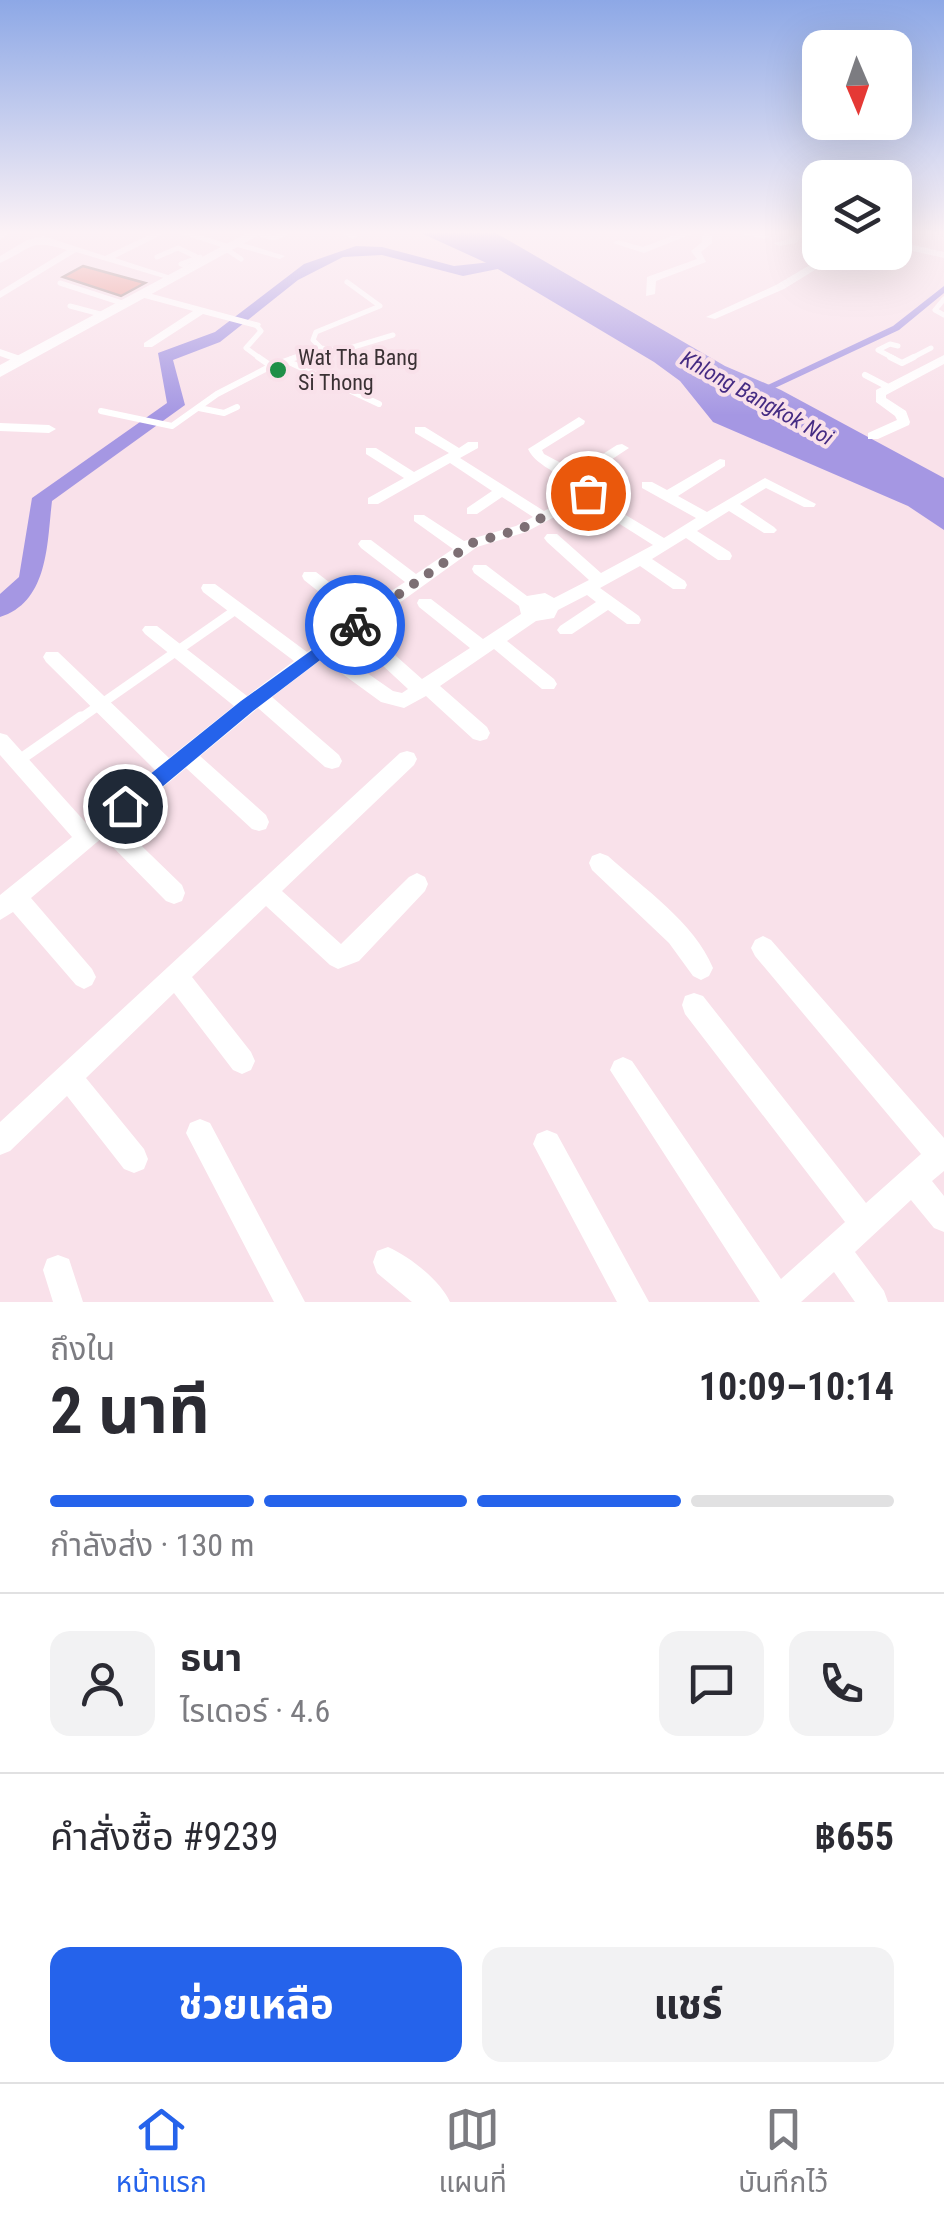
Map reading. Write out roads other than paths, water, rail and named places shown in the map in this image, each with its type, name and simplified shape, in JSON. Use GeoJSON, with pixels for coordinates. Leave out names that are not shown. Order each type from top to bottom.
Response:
{"type":"FeatureCollection","features":[{"type":"Feature","properties":{"kind":"main road"},"geometry":{"type":"LineString","coordinates":[[0,372],[141,294]]}},
{"type":"Feature","properties":{"kind":"street"},"geometry":{"type":"LineString","coordinates":[[141,294],[253,324]]}},
{"type":"Feature","properties":{"kind":"street"},"geometry":{"type":"LineString","coordinates":[[711,317],[764,294]]}},
{"type":"Feature","properties":{"kind":"street"},"geometry":{"type":"LineString","coordinates":[[148,345],[202,310]]}},
{"type":"Feature","properties":{"kind":"street"},"geometry":{"type":"LineString","coordinates":[[0,352],[22,360]]}},
{"type":"Feature","properties":{"kind":"street"},"geometry":{"type":"LineString","coordinates":[[872,436],[904,422],[901,414],[880,399],[880,393],[944,359]]}},
{"type":"Feature","properties":{"kind":"street"},"geometry":{"type":"LineString","coordinates":[[84,977],[8,903],[168,770],[364,618],[464,549],[545,518],[588,493],[590,489],[538,456],[535,449],[579,421]]}},
{"type":"Feature","properties":{"kind":"street"},"geometry":{"type":"LineString","coordinates":[[0,427],[49,429]]}},
{"type":"Feature","properties":{"kind":"street"},"geometry":{"type":"LineString","coordinates":[[420,430],[475,473],[545,518]]}},
{"type":"Feature","properties":{"kind":"street"},"geometry":{"type":"LineString","coordinates":[[373,501],[472,445]]}},
{"type":"Feature","properties":{"kind":"street"},"geometry":{"type":"LineString","coordinates":[[576,478],[622,448]]}},
{"type":"Feature","properties":{"kind":"street"},"geometry":{"type":"LineString","coordinates":[[371,451],[414,478]]}},
{"type":"Feature","properties":{"kind":"street"},"geometry":{"type":"LineString","coordinates":[[668,496],[720,463]]}},
{"type":"Feature","properties":{"kind":"street"},"geometry":{"type":"LineString","coordinates":[[480,570],[530,609],[548,614],[552,606],[771,482],[809,504]]}},
{"type":"Feature","properties":{"kind":"street"},"geometry":{"type":"LineString","coordinates":[[647,485],[707,518]]}},
{"type":"Feature","properties":{"kind":"street"},"geometry":{"type":"LineString","coordinates":[[472,511],[503,490]]}},
{"type":"Feature","properties":{"kind":"street"},"geometry":{"type":"LineString","coordinates":[[729,504],[769,530]]}},
{"type":"Feature","properties":{"kind":"street"},"geometry":{"type":"LineString","coordinates":[[609,511],[664,545]]}},
{"type":"Feature","properties":{"kind":"street"},"geometry":{"type":"LineString","coordinates":[[419,518],[464,549]]}},
{"type":"Feature","properties":{"kind":"street"},"geometry":{"type":"LineString","coordinates":[[688,532],[724,556]]}},
{"type":"Feature","properties":{"kind":"street"},"geometry":{"type":"LineString","coordinates":[[552,538],[608,602],[634,620]]}},
{"type":"Feature","properties":{"kind":"street"},"geometry":{"type":"LineString","coordinates":[[366,544],[416,582]]}},
{"type":"Feature","properties":{"kind":"street"},"geometry":{"type":"LineString","coordinates":[[641,559],[679,585]]}},
{"type":"Feature","properties":{"kind":"street"},"geometry":{"type":"LineString","coordinates":[[310,576],[364,618]]}},
{"type":"Feature","properties":{"kind":"street"},"geometry":{"type":"LineString","coordinates":[[208,588],[315,656],[388,698],[404,701],[489,644],[530,609]]}},
{"type":"Feature","properties":{"kind":"street"},"geometry":{"type":"LineString","coordinates":[[566,630],[608,602]]}},
{"type":"Feature","properties":{"kind":"street"},"geometry":{"type":"LineString","coordinates":[[425,603],[548,684]]}},
{"type":"Feature","properties":{"kind":"street"},"geometry":{"type":"LineString","coordinates":[[151,630],[332,761]]}},
{"type":"Feature","properties":{"kind":"street"},"geometry":{"type":"LineString","coordinates":[[372,645],[480,733]]}},
{"type":"Feature","properties":{"kind":"street"},"geometry":{"type":"LineString","coordinates":[[52,657],[168,770]]}},
{"type":"Feature","properties":{"kind":"street"},"geometry":{"type":"LineString","coordinates":[[0,740],[96,832],[174,893]]}},
{"type":"Feature","properties":{"kind":"street"},"geometry":{"type":"LineString","coordinates":[[187,756],[260,822]]}},
{"type":"Feature","properties":{"kind":"street"},"geometry":{"type":"LineString","coordinates":[[0,1141],[406,759]]}},
{"type":"Feature","properties":{"kind":"street"},"geometry":{"type":"LineString","coordinates":[[600,864],[665,923],[701,968]]}},
{"type":"Feature","properties":{"kind":"street"},"geometry":{"type":"LineString","coordinates":[[266,892],[338,958],[351,953],[417,884]]}},
{"type":"Feature","properties":{"kind":"street"},"geometry":{"type":"LineString","coordinates":[[623,1070],[778,1302],[942,1154],[763,948]]}},
{"type":"Feature","properties":{"kind":"street"},"geometry":{"type":"LineString","coordinates":[[176,976],[242,1061]]}},
{"type":"Feature","properties":{"kind":"street"},"geometry":{"type":"LineString","coordinates":[[694,1005],[865,1224]]}},
{"type":"Feature","properties":{"kind":"street"},"geometry":{"type":"LineString","coordinates":[[68,1077],[134,1159]]}},
{"type":"Feature","properties":{"kind":"street"},"geometry":{"type":"LineString","coordinates":[[200,1132],[290,1302]]}},
{"type":"Feature","properties":{"kind":"street"},"geometry":{"type":"LineString","coordinates":[[546,1144],[634,1302]]}},
{"type":"Feature","properties":{"kind":"street"},"geometry":{"type":"LineString","coordinates":[[913,1180],[944,1218]]}},
{"type":"Feature","properties":{"kind":"street"},"geometry":{"type":"LineString","coordinates":[[836,1250],[873,1302]]}},
{"type":"Feature","properties":{"kind":"street"},"geometry":{"type":"LineString","coordinates":[[388,1262],[434,1302]]}},
{"type":"Feature","properties":{"kind":"street"},"geometry":{"type":"LineString","coordinates":[[58,1270],[68,1302]]}},
{"type":"Feature","properties":{"kind":"lane"},"geometry":{"type":"LineString","coordinates":[[94,294],[124,304]]}},
{"type":"Feature","properties":{"kind":"lane"},"geometry":{"type":"LineString","coordinates":[[363,294],[380,306],[316,332],[313,340],[332,351],[393,335]]}},
{"type":"Feature","properties":{"kind":"lane"},"geometry":{"type":"LineString","coordinates":[[944,300],[935,310],[944,315]]}},
{"type":"Feature","properties":{"kind":"lane"},"geometry":{"type":"LineString","coordinates":[[70,306],[104,315]]}},
{"type":"Feature","properties":{"kind":"lane"},"geometry":{"type":"LineString","coordinates":[[253,324],[260,330],[246,348],[271,366]]}},
{"type":"Feature","properties":{"kind":"lane"},"geometry":{"type":"LineString","coordinates":[[898,346],[890,344],[878,350],[920,372]]}},
{"type":"Feature","properties":{"kind":"lane"},"geometry":{"type":"LineString","coordinates":[[101,411],[169,427],[271,366],[321,348]]}},
{"type":"Feature","properties":{"kind":"lane"},"geometry":{"type":"LineString","coordinates":[[902,363],[931,348]]}},
{"type":"Feature","properties":{"kind":"lane"},"geometry":{"type":"LineString","coordinates":[[286,361],[380,404]]}},
{"type":"Feature","properties":{"kind":"lane"},"geometry":{"type":"LineString","coordinates":[[865,375],[890,388]]}},
{"type":"Feature","properties":{"kind":"lane"},"geometry":{"type":"LineString","coordinates":[[198,408],[217,413],[232,412],[237,406]]}},
{"type":"Feature","properties":{"kind":"lane"},"geometry":{"type":"LineString","coordinates":[[18,761],[237,609]]}},
{"type":"Feature","properties":{"kind":"water","name":"Khlong Bangkok Noi"},"geometry":{"type":"Polygon","coordinates":[[[539,294],[601,294],[725,366],[781,390],[944,478],[944,530],[908,506],[713,422],[680,381],[539,294]]]}},
{"type":"Feature","properties":{"kind":"waterway"},"geometry":{"type":"LineString","coordinates":[[0,608],[30,580],[42,498],[176,405],[164,357],[215,339],[272,294]]}},
{"type":"Feature","properties":{"kind":"waterway","name":"Khlong Bangkok Noi"},"geometry":{"type":"LineString","coordinates":[[756,393],[896,328],[938,294]]}},
{"type":"Feature","properties":{"kind":"place","name":"Wat Tha Bang Si Thong"},"geometry":{"type":"Point","coordinates":[278,370]}}]}
